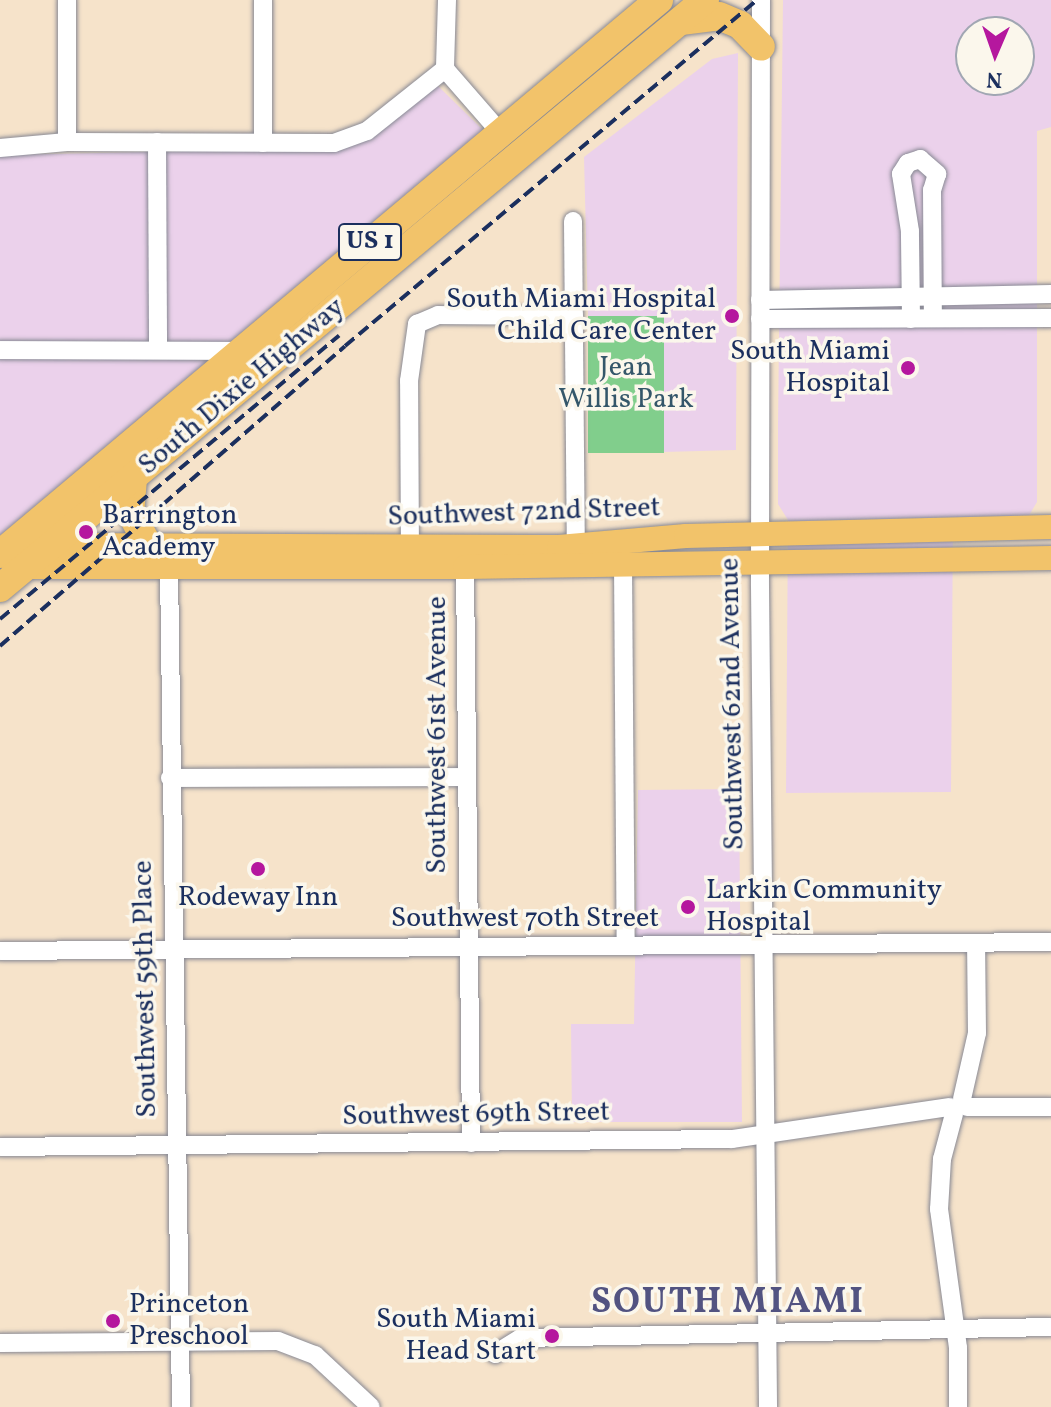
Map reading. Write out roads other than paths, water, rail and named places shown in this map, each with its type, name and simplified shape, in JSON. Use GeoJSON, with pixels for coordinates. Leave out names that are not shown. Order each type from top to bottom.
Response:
{"type":"FeatureCollection","features":[{"type":"Feature","properties":{"kind":"highway","name":"South Dixie Highway"},"geometry":{"type":"LineString","coordinates":[[0,588],[7,556],[238,351],[659,0]]}},
{"type":"Feature","properties":{"kind":"highway","name":"South Dixie Highway"},"geometry":{"type":"LineString","coordinates":[[7,556],[52,545],[705,0]]}},
{"type":"Feature","properties":{"kind":"highway"},"geometry":{"type":"LineString","coordinates":[[680,21],[719,16],[740,25],[761,47]]}},
{"type":"Feature","properties":{"kind":"highway"},"geometry":{"type":"LineString","coordinates":[[487,183],[500,132],[544,134]]}},
{"type":"Feature","properties":{"kind":"highway"},"geometry":{"type":"LineString","coordinates":[[133,479],[130,511],[139,536],[149,547]]}},
{"type":"Feature","properties":{"kind":"main road","name":"Southwest 72nd Street"},"geometry":{"type":"LineString","coordinates":[[52,545],[410,558],[465,567],[760,535],[1051,527]]}},
{"type":"Feature","properties":{"kind":"main road"},"geometry":{"type":"LineString","coordinates":[[169,569],[179,555],[204,549]]}},
{"type":"Feature","properties":{"kind":"main road","name":"Southwest 72nd Street"},"geometry":{"type":"LineString","coordinates":[[7,556],[169,569],[410,558],[576,556],[623,563],[760,563],[1049,552]]}},
{"type":"Feature","properties":{"kind":"street"},"geometry":{"type":"LineString","coordinates":[[67,0],[67,142]]}},
{"type":"Feature","properties":{"kind":"street"},"geometry":{"type":"LineString","coordinates":[[263,0],[263,143]]}},
{"type":"Feature","properties":{"kind":"street"},"geometry":{"type":"LineString","coordinates":[[447,0],[445,69],[500,132]]}},
{"type":"Feature","properties":{"kind":"street","name":"Southwest 62nd Avenue"},"geometry":{"type":"LineString","coordinates":[[761,0],[760,563],[768,1407]]}},
{"type":"Feature","properties":{"kind":"street"},"geometry":{"type":"LineString","coordinates":[[0,148],[67,142],[323,144],[357,136],[445,69]]}},
{"type":"Feature","properties":{"kind":"street"},"geometry":{"type":"LineString","coordinates":[[157,142],[158,350]]}},
{"type":"Feature","properties":{"kind":"street"},"geometry":{"type":"LineString","coordinates":[[911,319],[902,170],[920,159],[936,171],[932,190],[933,318]]}},
{"type":"Feature","properties":{"kind":"street"},"geometry":{"type":"LineString","coordinates":[[904,187],[916,195],[932,190]]}},
{"type":"Feature","properties":{"kind":"street"},"geometry":{"type":"LineString","coordinates":[[573,221],[576,556]]}},
{"type":"Feature","properties":{"kind":"street"},"geometry":{"type":"LineString","coordinates":[[760,310],[911,298],[1051,294]]}},
{"type":"Feature","properties":{"kind":"street"},"geometry":{"type":"LineString","coordinates":[[760,310],[911,319],[1051,318]]}},
{"type":"Feature","properties":{"kind":"street"},"geometry":{"type":"LineString","coordinates":[[410,558],[409,381],[415,328],[426,317],[574,316]]}},
{"type":"Feature","properties":{"kind":"street"},"geometry":{"type":"LineString","coordinates":[[0,350],[285,350]]}},
{"type":"Feature","properties":{"kind":"street"},"geometry":{"type":"LineString","coordinates":[[623,563],[626,946]]}},
{"type":"Feature","properties":{"kind":"street","name":"Southwest 61st Avenue"},"geometry":{"type":"LineString","coordinates":[[465,567],[471,1143]]}},
{"type":"Feature","properties":{"kind":"street","name":"Southwest 59th Place"},"geometry":{"type":"LineString","coordinates":[[169,569],[181,1407]]}},
{"type":"Feature","properties":{"kind":"street"},"geometry":{"type":"LineString","coordinates":[[170,778],[466,777]]}},
{"type":"Feature","properties":{"kind":"street","name":"Southwest 70th Street"},"geometry":{"type":"LineString","coordinates":[[0,951],[1051,942]]}},
{"type":"Feature","properties":{"kind":"street"},"geometry":{"type":"LineString","coordinates":[[958,1407],[955,1330],[939,1209],[942,1159],[977,1033],[976,944]]}},
{"type":"Feature","properties":{"kind":"street","name":"Southwest 69th Street"},"geometry":{"type":"LineString","coordinates":[[0,1147],[471,1143],[765,1134],[958,1107],[1051,1107]]}},
{"type":"Feature","properties":{"kind":"street"},"geometry":{"type":"LineString","coordinates":[[495,1354],[521,1338],[1051,1327]]}},
{"type":"Feature","properties":{"kind":"street"},"geometry":{"type":"LineString","coordinates":[[0,1343],[270,1341],[302,1348],[371,1407]]}},
{"type":"Feature","properties":{"kind":"railway"},"geometry":{"type":"LineString","coordinates":[[0,646],[345,346],[757,0]]}},
{"type":"Feature","properties":{"kind":"railway"},"geometry":{"type":"LineString","coordinates":[[0,619],[339,336]]}},
{"type":"Feature","properties":{"kind":"place","name":"South Miami Hospital Child Care Center"},"geometry":{"type":"Point","coordinates":[732,316]}},
{"type":"Feature","properties":{"kind":"place","name":"South Miami Hospital"},"geometry":{"type":"Point","coordinates":[908,368]}},
{"type":"Feature","properties":{"kind":"place","name":"Barrington Academy"},"geometry":{"type":"Point","coordinates":[86,532]}},
{"type":"Feature","properties":{"kind":"place","name":"Rodeway Inn"},"geometry":{"type":"Point","coordinates":[258,869]}},
{"type":"Feature","properties":{"kind":"place","name":"Larkin Community Hospital"},"geometry":{"type":"Point","coordinates":[688,907]}},
{"type":"Feature","properties":{"kind":"place","name":"Princeton Preschool"},"geometry":{"type":"Point","coordinates":[113,1321]}},
{"type":"Feature","properties":{"kind":"place","name":"South Miami Head Start"},"geometry":{"type":"Point","coordinates":[552,1336]}},
{"type":"Feature","properties":{"kind":"district","name":"SOUTH MIAMI"},"geometry":{"type":"Point","coordinates":[728,1304]}},
{"type":"Feature","properties":{"kind":"park label","name":"Jean Willis Park"},"geometry":{"type":"Point","coordinates":[626,384]}}]}
